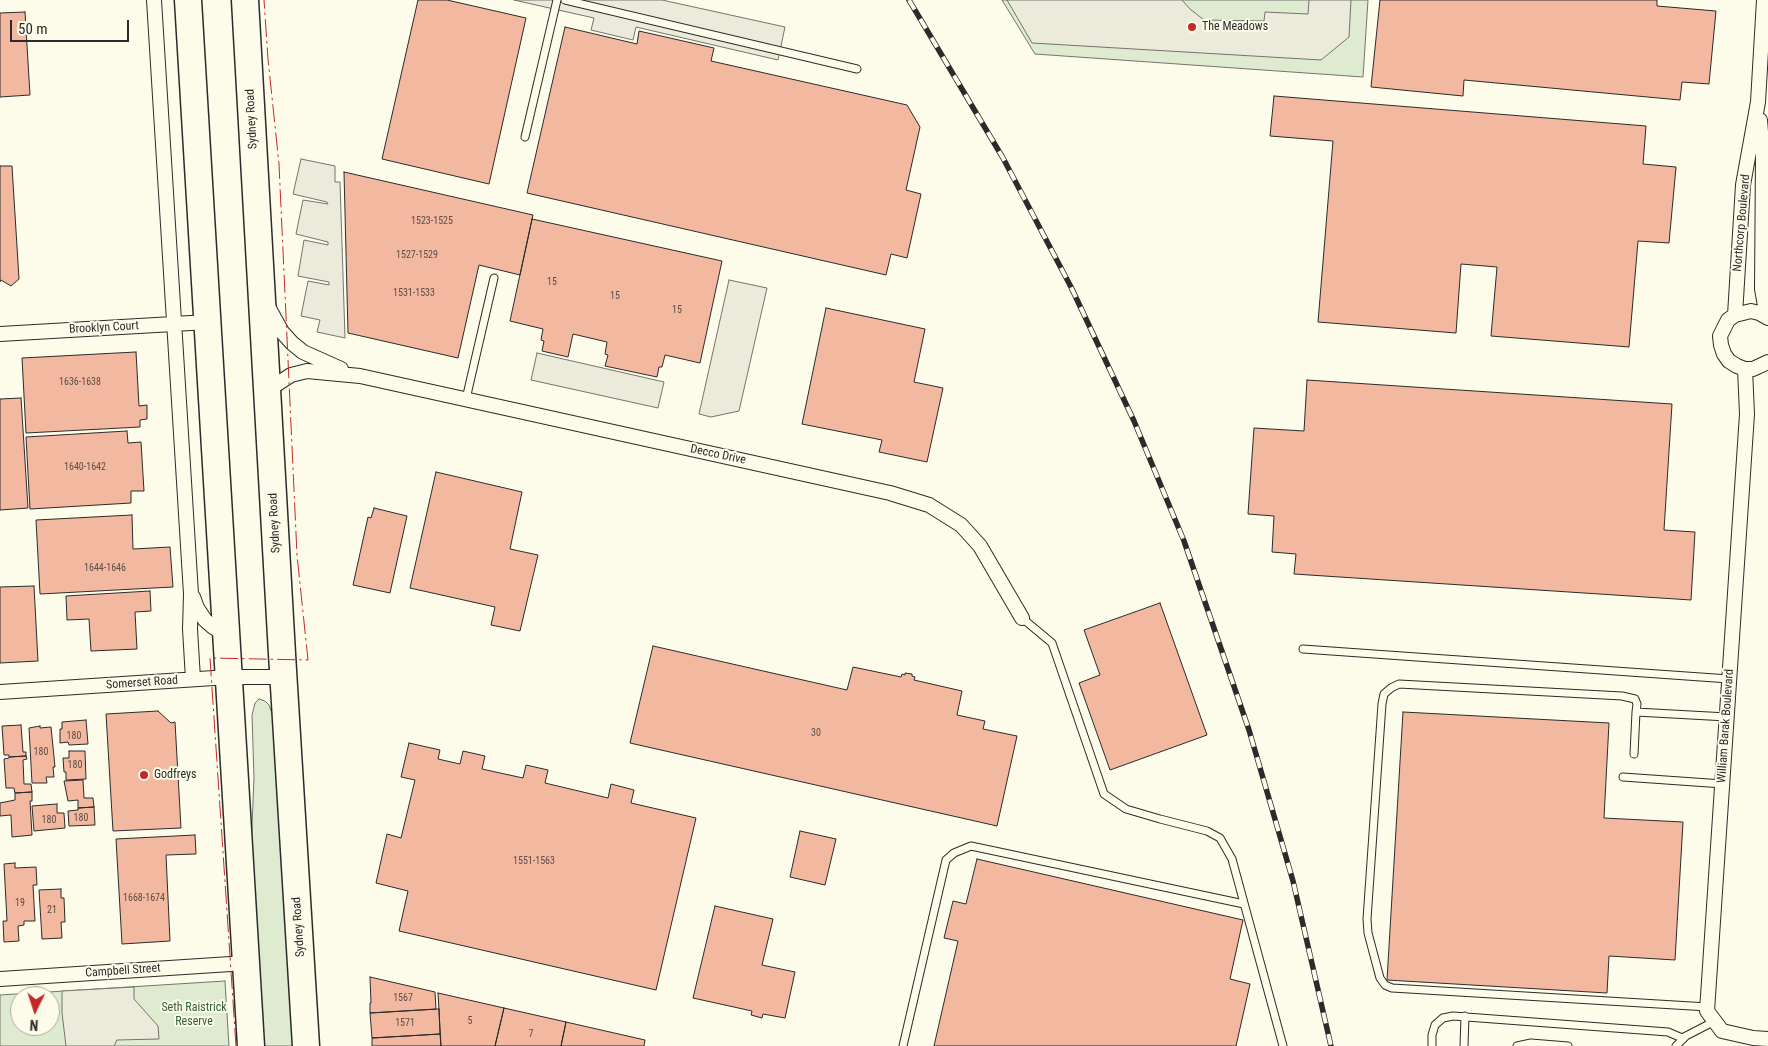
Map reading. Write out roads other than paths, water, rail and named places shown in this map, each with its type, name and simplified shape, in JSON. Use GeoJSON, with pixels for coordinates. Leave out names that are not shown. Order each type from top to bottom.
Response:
{"type":"FeatureCollection","features":[{"type":"Feature","properties":{"kind":"highway"},"geometry":{"type":"LineString","coordinates":[[188,0],[251,1046]]}},
{"type":"Feature","properties":{"kind":"highway","name":"Sydney Road"},"geometry":{"type":"LineString","coordinates":[[245,0],[306,1046]]}},
{"type":"Feature","properties":{"kind":"street"},"geometry":{"type":"LineString","coordinates":[[154,0],[191,594],[190,629],[193,679]]}},
{"type":"Feature","properties":{"kind":"street","name":"Northcorp Boulevard"},"geometry":{"type":"LineString","coordinates":[[1764,0],[1758,102],[1743,185],[1735,315],[1751,311],[1767,317]]}},
{"type":"Feature","properties":{"kind":"street","name":"Northcorp Boulevard"},"geometry":{"type":"LineString","coordinates":[[1758,102],[1763,155],[1762,290],[1767,317]]}},
{"type":"Feature","properties":{"kind":"street","name":"Decco Drive"},"geometry":{"type":"LineString","coordinates":[[262,296],[282,332],[303,352],[360,376]]}},
{"type":"Feature","properties":{"kind":"street"},"geometry":{"type":"LineString","coordinates":[[1735,315],[1728,320],[1720,336],[1724,354],[1729,361],[1745,369],[1760,367],[1768,362]]}},
{"type":"Feature","properties":{"kind":"street","name":"Brooklyn Court"},"geometry":{"type":"LineString","coordinates":[[0,334],[208,322]]}},
{"type":"Feature","properties":{"kind":"street","name":"William Barak Boulevard"},"geometry":{"type":"LineString","coordinates":[[1708,1007],[1747,414],[1745,369]]}},
{"type":"Feature","properties":{"kind":"street","name":"Decco Drive"},"geometry":{"type":"LineString","coordinates":[[268,390],[291,375],[307,371],[360,376],[890,493],[929,505],[961,525],[980,546],[1022,618]]}},
{"type":"Feature","properties":{"kind":"street"},"geometry":{"type":"LineString","coordinates":[[191,594],[205,620],[226,635]]}},
{"type":"Feature","properties":{"kind":"street","name":"Somerset Road"},"geometry":{"type":"LineString","coordinates":[[0,692],[229,677],[283,677]]}},
{"type":"Feature","properties":{"kind":"street","name":"Campbell Street"},"geometry":{"type":"LineString","coordinates":[[0,979],[246,963]]}},
{"type":"Feature","properties":{"kind":"street"},"geometry":{"type":"LineString","coordinates":[[1708,1007],[1708,1011],[1722,1031],[1753,1038],[1768,1039]]}},
{"type":"Feature","properties":{"kind":"lane"},"geometry":{"type":"LineString","coordinates":[[525,137],[557,0]]}},
{"type":"Feature","properties":{"kind":"lane"},"geometry":{"type":"LineString","coordinates":[[565,0],[857,69]]}},
{"type":"Feature","properties":{"kind":"lane"},"geometry":{"type":"LineString","coordinates":[[466,399],[494,278]]}},
{"type":"Feature","properties":{"kind":"lane"},"geometry":{"type":"LineString","coordinates":[[1022,618],[1052,643],[1104,794],[1126,809],[1207,831],[1220,838],[1232,859],[1283,1046]]}},
{"type":"Feature","properties":{"kind":"lane"},"geometry":{"type":"LineString","coordinates":[[1303,649],[1729,679]]}},
{"type":"Feature","properties":{"kind":"lane"},"geometry":{"type":"LineString","coordinates":[[1634,754],[1637,704],[1635,700],[1629,697],[1399,684],[1384,694],[1367,918],[1380,978],[1385,985],[1392,988],[1708,1007]]}},
{"type":"Feature","properties":{"kind":"lane"},"geometry":{"type":"LineString","coordinates":[[1636,712],[1727,717]]}},
{"type":"Feature","properties":{"kind":"lane"},"geometry":{"type":"LineString","coordinates":[[1623,777],[1722,784]]}},
{"type":"Feature","properties":{"kind":"lane"},"geometry":{"type":"LineString","coordinates":[[902,1046],[946,860],[954,853],[971,846],[1244,904]]}},
{"type":"Feature","properties":{"kind":"lane"},"geometry":{"type":"LineString","coordinates":[[1432,1046],[1432,1035],[1436,1025],[1443,1018],[1453,1016],[1668,1032],[1682,1038],[1715,1021]]}},
{"type":"Feature","properties":{"kind":"lane"},"geometry":{"type":"LineString","coordinates":[[1464,1046],[1465,1016]]}},
{"type":"Feature","properties":{"kind":"lane"},"geometry":{"type":"LineString","coordinates":[[1676,1046],[1685,1036]]}},
{"type":"Feature","properties":{"kind":"lane"},"geometry":{"type":"LineString","coordinates":[[1517,1046],[1530,1043],[1568,1046]]}},
{"type":"Feature","properties":{"kind":"railway"},"geometry":{"type":"LineString","coordinates":[[909,0],[1003,158],[1071,287],[1134,421],[1184,541],[1249,730],[1293,881],[1331,1046]]}},
{"type":"Feature","properties":{"kind":"place","name":"The Meadows"},"geometry":{"type":"Point","coordinates":[1192,27]}},
{"type":"Feature","properties":{"kind":"place","name":"Godfreys"},"geometry":{"type":"Point","coordinates":[144,775]}},
{"type":"Feature","properties":{"kind":"park label","name":"Seth Raistrick Reserve"},"geometry":{"type":"Point","coordinates":[194,1015]}}]}
